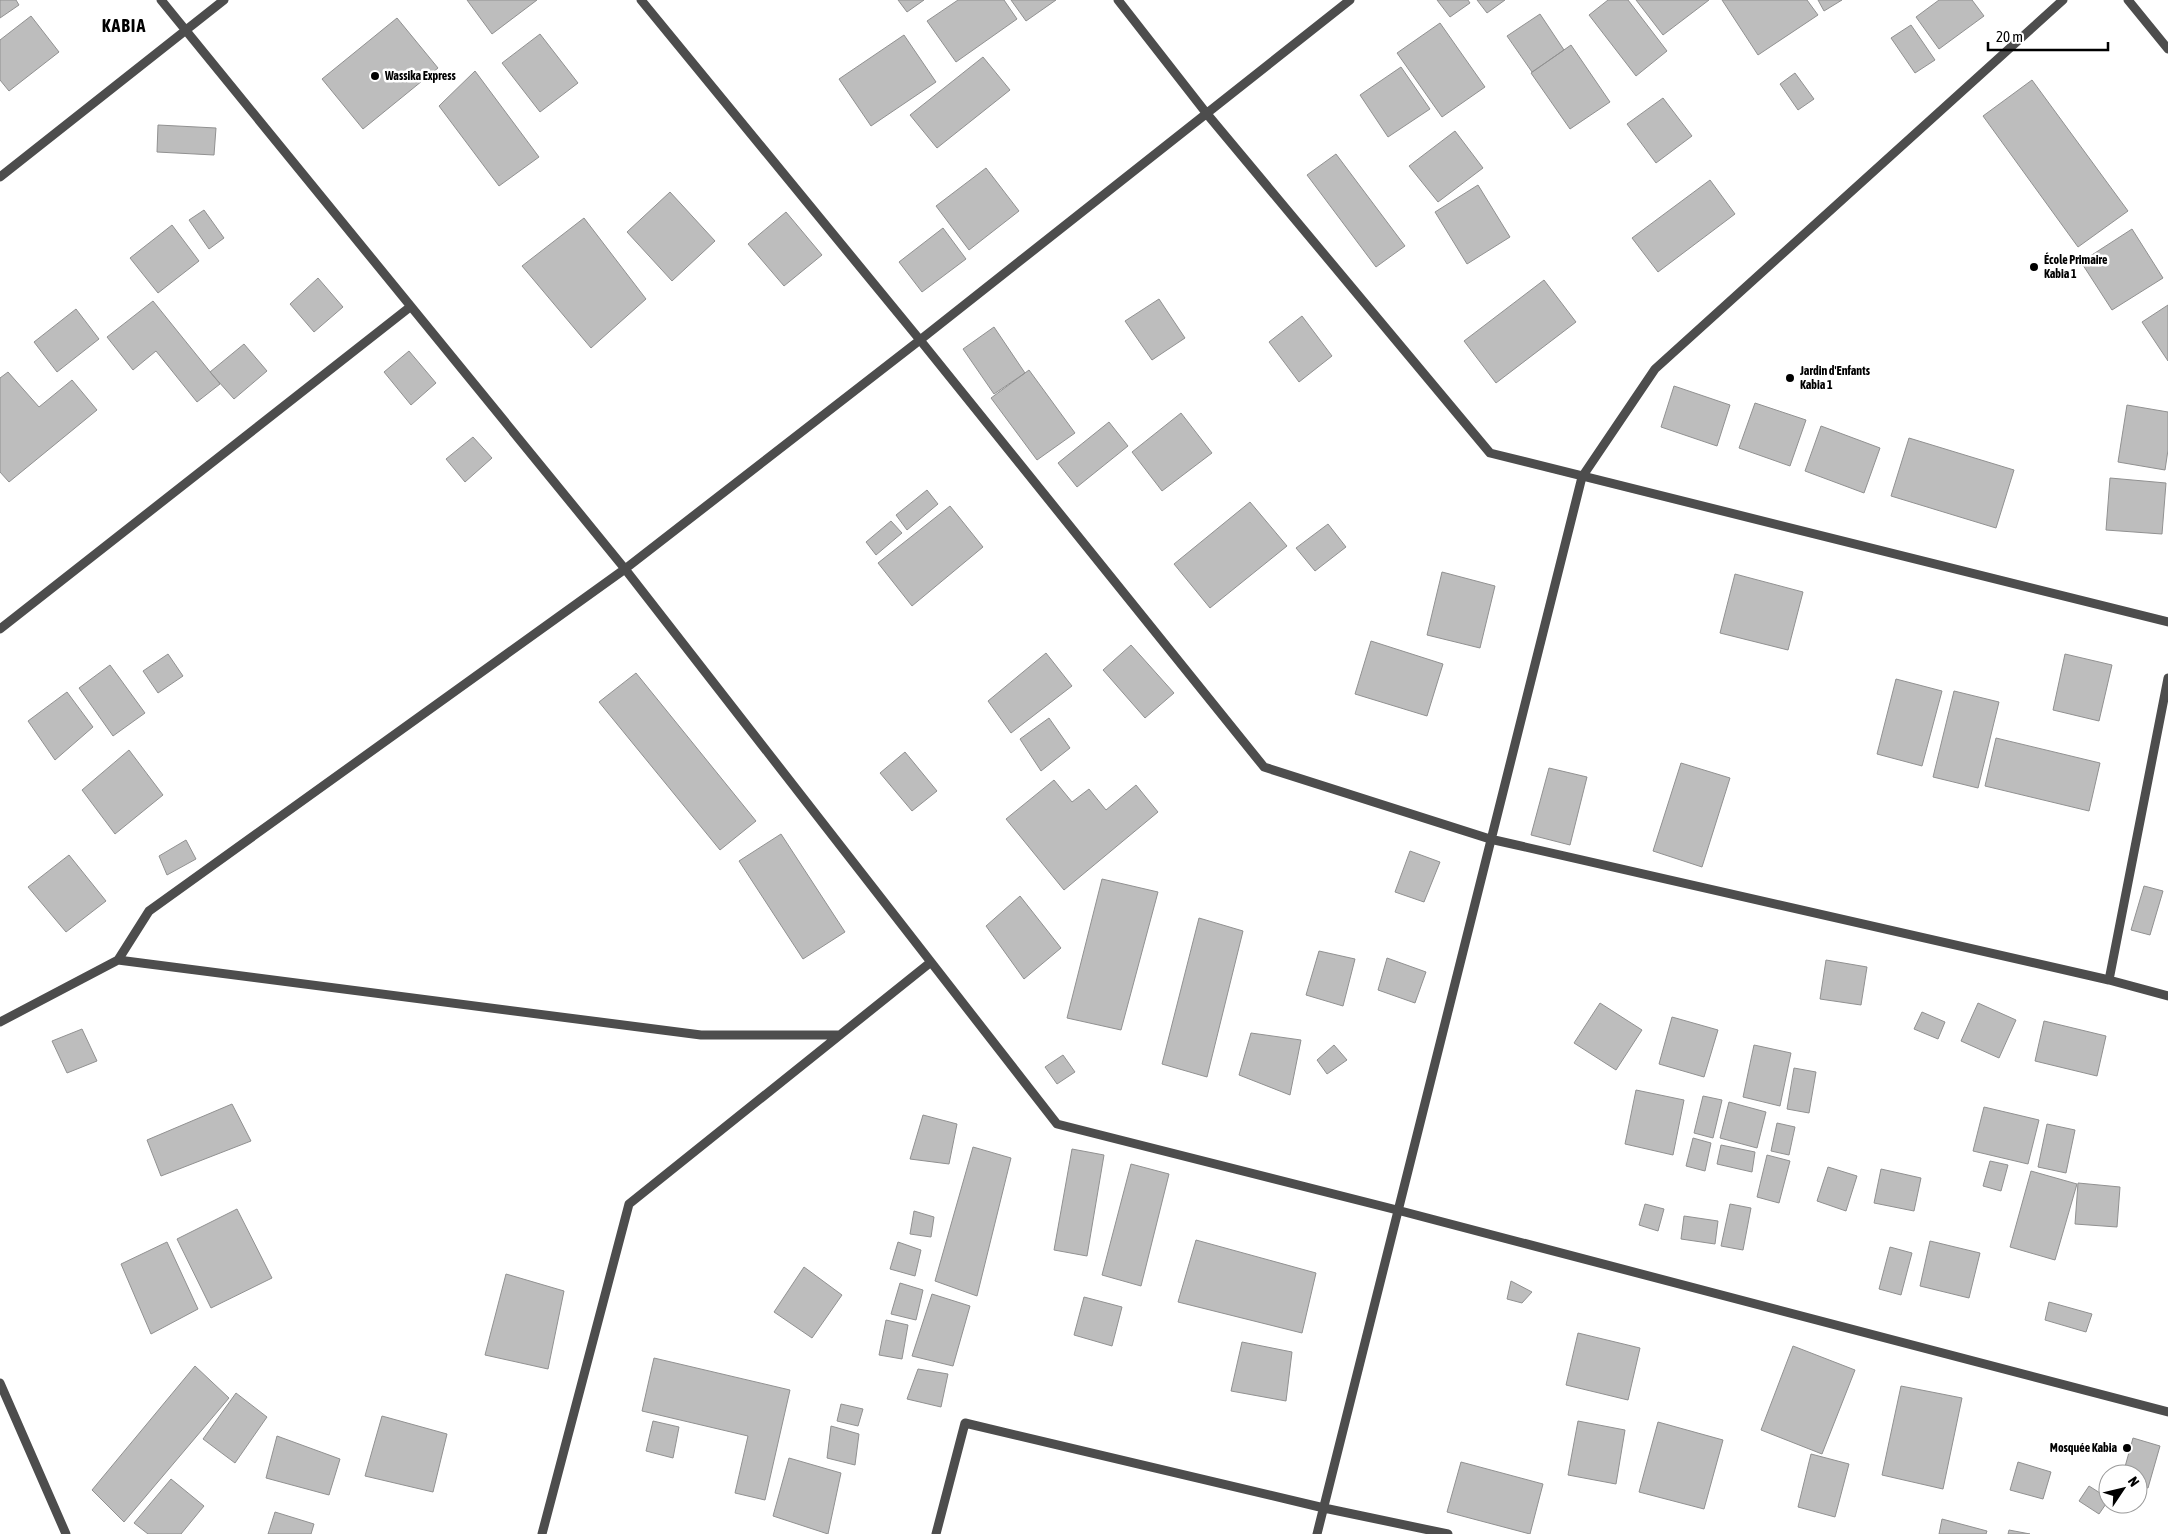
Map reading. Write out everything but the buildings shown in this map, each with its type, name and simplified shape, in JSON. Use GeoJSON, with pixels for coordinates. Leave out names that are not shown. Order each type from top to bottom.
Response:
{"type":"FeatureCollection","features":[{"type":"Feature","properties":{"kind":"street"},"geometry":{"type":"LineString","coordinates":[[161,0],[184,31],[624,569],[1057,1124],[1397,1210],[2168,1412]]}},
{"type":"Feature","properties":{"kind":"street"},"geometry":{"type":"LineString","coordinates":[[0,177],[224,0]]}},
{"type":"Feature","properties":{"kind":"street"},"geometry":{"type":"LineString","coordinates":[[641,0],[920,340],[1264,767],[1490,839],[2109,980],[2168,996]]}},
{"type":"Feature","properties":{"kind":"street"},"geometry":{"type":"LineString","coordinates":[[1118,0],[1207,114],[1490,454],[2168,622]]}},
{"type":"Feature","properties":{"kind":"street"},"geometry":{"type":"LineString","coordinates":[[0,1022],[118,960],[149,911],[624,569],[920,340],[1350,0]]}},
{"type":"Feature","properties":{"kind":"street"},"geometry":{"type":"LineString","coordinates":[[1317,1534],[1582,476],[1655,369],[2063,0]]}},
{"type":"Feature","properties":{"kind":"street"},"geometry":{"type":"LineString","coordinates":[[2128,0],[2168,49]]}},
{"type":"Feature","properties":{"kind":"street"},"geometry":{"type":"LineString","coordinates":[[0,629],[410,307]]}},
{"type":"Feature","properties":{"kind":"street"},"geometry":{"type":"LineString","coordinates":[[2109,980],[2168,678]]}},
{"type":"Feature","properties":{"kind":"street"},"geometry":{"type":"LineString","coordinates":[[118,960],[701,1035],[840,1035]]}},
{"type":"Feature","properties":{"kind":"street"},"geometry":{"type":"LineString","coordinates":[[542,1534],[629,1204],[931,962]]}},
{"type":"Feature","properties":{"kind":"street"},"geometry":{"type":"LineString","coordinates":[[0,1383],[66,1534]]}},
{"type":"Feature","properties":{"kind":"street"},"geometry":{"type":"LineString","coordinates":[[936,1534],[965,1423],[1324,1508],[1448,1534]]}},
{"type":"Feature","properties":{"kind":"place","name":"Wassika Express"},"geometry":{"type":"Point","coordinates":[375,76]}},
{"type":"Feature","properties":{"kind":"place","name":"École Primaire Kabia 1"},"geometry":{"type":"Point","coordinates":[2034,267]}},
{"type":"Feature","properties":{"kind":"place","name":"Jardin d'Enfants Kabia 1"},"geometry":{"type":"Point","coordinates":[1790,378]}},
{"type":"Feature","properties":{"kind":"place","name":"Mosquée Kabia"},"geometry":{"type":"Point","coordinates":[2127,1448]}},
{"type":"Feature","properties":{"kind":"district","name":"KABIA"},"geometry":{"type":"Point","coordinates":[124,26]}}]}
